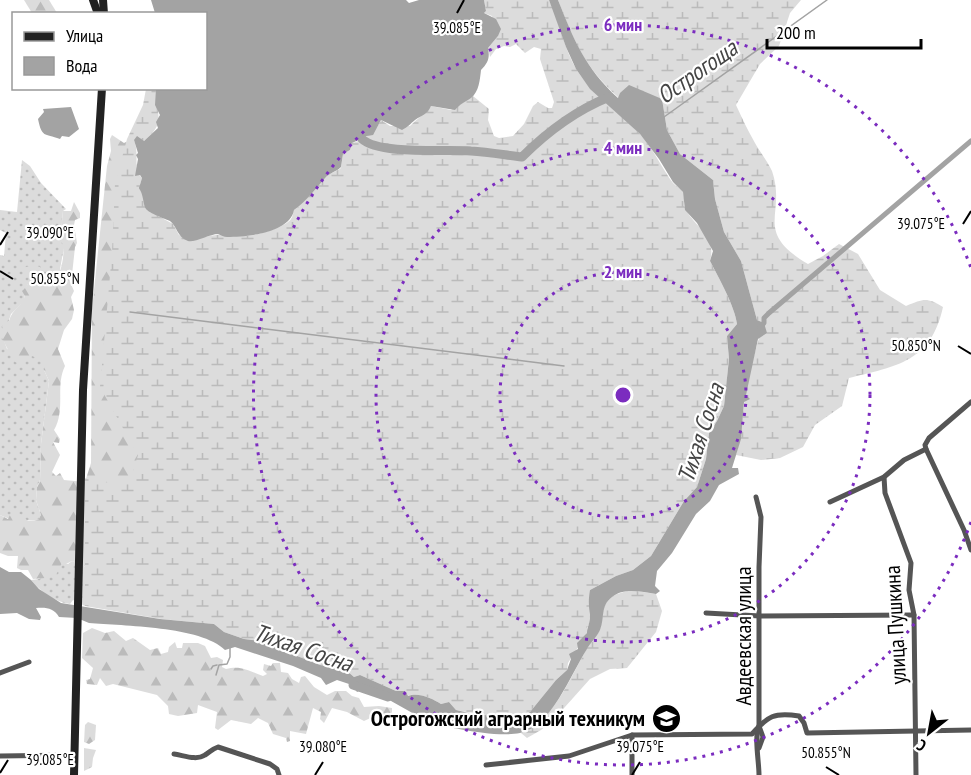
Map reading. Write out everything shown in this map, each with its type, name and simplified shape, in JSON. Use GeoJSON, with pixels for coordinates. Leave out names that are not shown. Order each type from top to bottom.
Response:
{"type":"FeatureCollection","features":[{"type":"Feature","properties":{"kind":"main road"},"geometry":{"type":"LineString","coordinates":[[74,775],[81,479],[89,292],[102,90]]}},
{"type":"Feature","properties":{"kind":"street"},"geometry":{"type":"LineString","coordinates":[[971,402],[929,438],[925,446],[971,550]]}},
{"type":"Feature","properties":{"kind":"street"},"geometry":{"type":"LineString","coordinates":[[831,502],[884,477],[904,460],[926,450]]}},
{"type":"Feature","properties":{"kind":"street","name":"улица Пушкина"},"geometry":{"type":"LineString","coordinates":[[884,477],[885,493],[911,563],[909,590],[914,615],[916,775]]}},
{"type":"Feature","properties":{"kind":"street","name":"Авдеевская улица"},"geometry":{"type":"LineString","coordinates":[[756,497],[761,517],[759,726],[756,737],[759,748],[759,775]]}},
{"type":"Feature","properties":{"kind":"street"},"geometry":{"type":"LineString","coordinates":[[964,530],[971,525]]}},
{"type":"Feature","properties":{"kind":"street"},"geometry":{"type":"LineString","coordinates":[[706,613],[760,616],[914,615]]}},
{"type":"Feature","properties":{"kind":"street"},"geometry":{"type":"LineString","coordinates":[[0,673],[29,662]]}},
{"type":"Feature","properties":{"kind":"street"},"geometry":{"type":"LineString","coordinates":[[486,765],[569,756],[632,735],[752,734],[770,717],[784,714],[802,718],[807,733],[971,730]]}},
{"type":"Feature","properties":{"kind":"street"},"geometry":{"type":"LineString","coordinates":[[632,735],[632,775]]}},
{"type":"Feature","properties":{"kind":"street"},"geometry":{"type":"LineString","coordinates":[[174,754],[203,757],[218,747],[270,764],[277,769],[279,775]]}},
{"type":"Feature","properties":{"kind":"street"},"geometry":{"type":"LineString","coordinates":[[0,756],[75,755]]}},
{"type":"Feature","properties":{"kind":"green space"},"geometry":{"type":"Polygon","coordinates":[[[24,0],[49,0],[56,12],[31,12],[24,0]]]}},
{"type":"Feature","properties":{"kind":"green space"},"geometry":{"type":"Polygon","coordinates":[[[484,0],[549,0],[569,55],[578,72],[592,89],[645,139],[673,183],[683,192],[686,210],[711,245],[710,261],[736,317],[737,324],[727,336],[729,359],[724,406],[709,433],[706,459],[697,487],[684,501],[651,556],[633,570],[590,590],[591,620],[587,633],[568,663],[567,670],[530,712],[508,720],[456,710],[449,702],[441,704],[425,696],[407,696],[405,691],[396,691],[360,675],[354,677],[347,671],[320,665],[259,641],[224,632],[214,624],[161,619],[85,606],[85,478],[98,482],[121,483],[133,472],[138,455],[100,387],[112,253],[115,184],[127,139],[143,105],[146,90],[156,90],[158,123],[144,141],[134,140],[137,170],[142,178],[139,188],[151,212],[173,224],[179,235],[185,237],[248,236],[261,233],[288,222],[294,210],[307,199],[324,178],[341,168],[343,154],[350,150],[352,143],[370,134],[381,120],[390,126],[410,126],[431,106],[451,110],[473,96],[489,109],[488,120],[494,136],[499,138],[513,136],[538,102],[552,108],[554,102],[540,59],[541,49],[534,47],[525,53],[516,44],[496,49],[490,57],[488,48],[498,36],[492,16],[484,13],[486,11],[484,0]]]}},
{"type":"Feature","properties":{"kind":"green space"},"geometry":{"type":"Polygon","coordinates":[[[558,0],[801,0],[790,13],[779,46],[760,64],[736,105],[772,171],[776,186],[776,232],[781,242],[791,252],[808,264],[839,244],[858,254],[880,290],[906,306],[925,300],[943,307],[930,340],[921,350],[897,365],[849,378],[842,406],[815,425],[803,447],[780,458],[761,460],[736,455],[750,373],[764,323],[757,320],[741,261],[724,232],[715,199],[713,180],[680,154],[667,130],[662,99],[619,98],[597,76],[575,41],[558,0]]]}},
{"type":"Feature","properties":{"kind":"green space"},"geometry":{"type":"Polygon","coordinates":[[[112,135],[124,143],[128,141],[190,380],[86,567],[72,561],[64,565],[62,563],[55,577],[48,575],[45,578],[33,579],[28,570],[17,568],[18,556],[0,553],[0,515],[8,519],[10,515],[20,514],[28,521],[38,520],[41,515],[36,500],[40,480],[41,444],[49,381],[44,370],[44,358],[39,359],[32,356],[18,363],[15,362],[15,356],[11,356],[2,338],[4,333],[2,326],[9,321],[25,296],[22,291],[28,283],[29,274],[25,273],[22,268],[34,265],[40,267],[43,285],[53,286],[63,261],[63,247],[58,236],[61,232],[63,211],[71,211],[74,202],[80,218],[75,220],[77,243],[72,275],[68,277],[74,291],[71,297],[74,310],[58,349],[65,366],[61,381],[58,422],[54,430],[60,439],[59,443],[53,442],[60,455],[52,472],[56,476],[60,473],[64,480],[85,482],[91,463],[92,309],[112,135]]]}},
{"type":"Feature","properties":{"kind":"green space"},"geometry":{"type":"Polygon","coordinates":[[[22,160],[30,166],[41,183],[66,209],[63,211],[61,233],[64,247],[59,275],[53,286],[48,287],[43,285],[42,273],[29,274],[30,280],[24,301],[11,314],[3,338],[7,349],[45,358],[44,370],[49,381],[41,444],[40,480],[37,487],[36,500],[41,515],[38,520],[14,519],[0,515],[0,255],[4,256],[6,233],[0,230],[0,210],[17,212],[22,160]]]}},
{"type":"Feature","properties":{"kind":"green space"},"geometry":{"type":"Polygon","coordinates":[[[72,561],[86,567],[85,606],[73,600],[70,604],[54,599],[31,580],[39,579],[62,563],[68,564],[72,561]]]}},
{"type":"Feature","properties":{"kind":"green space"},"geometry":{"type":"Polygon","coordinates":[[[630,590],[656,594],[662,611],[656,632],[627,668],[610,669],[590,679],[556,717],[527,738],[521,733],[543,719],[551,709],[599,632],[606,603],[613,596],[630,590]]]}},
{"type":"Feature","properties":{"kind":"green space"},"geometry":{"type":"Polygon","coordinates":[[[92,628],[105,633],[114,631],[126,641],[133,638],[150,650],[158,648],[161,654],[168,652],[169,647],[175,642],[177,648],[182,648],[183,643],[198,643],[205,646],[211,658],[217,657],[223,660],[222,667],[241,668],[263,676],[267,674],[263,670],[264,664],[271,666],[273,663],[280,663],[281,672],[288,673],[299,683],[301,677],[305,676],[314,687],[327,695],[335,691],[346,691],[359,698],[364,707],[392,708],[392,714],[375,716],[364,721],[347,712],[332,708],[324,723],[320,719],[321,712],[313,708],[306,734],[290,731],[290,741],[287,742],[286,738],[273,734],[268,723],[258,718],[251,724],[231,720],[218,730],[215,728],[217,712],[198,705],[197,713],[178,716],[169,714],[168,706],[157,695],[113,684],[106,686],[100,678],[97,685],[87,684],[86,680],[90,679],[93,668],[82,658],[83,633],[92,628]]]}},
{"type":"Feature","properties":{"kind":"green space"},"geometry":{"type":"Polygon","coordinates":[[[88,722],[96,725],[95,740],[89,744],[84,742],[85,725],[88,722]]]}},
{"type":"Feature","properties":{"kind":"green space"},"geometry":{"type":"Polygon","coordinates":[[[84,748],[96,750],[92,767],[84,771],[84,748]]]}},
{"type":"Feature","properties":{"kind":"water"},"geometry":{"type":"Polygon","coordinates":[[[151,0],[406,0],[409,3],[419,0],[484,0],[486,11],[484,13],[496,19],[501,29],[488,48],[488,60],[481,70],[476,92],[455,110],[431,106],[426,113],[402,130],[381,120],[373,135],[352,143],[350,150],[343,154],[341,167],[327,176],[294,210],[291,218],[276,229],[245,236],[227,237],[215,234],[188,241],[170,221],[146,209],[139,188],[142,178],[140,175],[135,176],[138,153],[134,140],[137,136],[144,141],[158,128],[156,122],[160,115],[155,105],[156,90],[207,90],[207,12],[155,12],[151,0]]]}},
{"type":"Feature","properties":{"kind":"water"},"geometry":{"type":"Polygon","coordinates":[[[549,0],[558,0],[582,53],[597,76],[618,98],[629,85],[662,99],[667,130],[680,154],[713,180],[715,199],[724,232],[741,261],[757,320],[764,323],[767,333],[758,339],[746,395],[750,399],[744,402],[741,439],[732,468],[738,468],[739,474],[719,485],[710,501],[696,514],[672,553],[657,571],[655,586],[660,591],[656,594],[622,592],[612,597],[604,608],[599,633],[588,647],[551,710],[531,729],[509,734],[470,731],[420,720],[416,715],[375,692],[363,689],[357,692],[352,685],[337,680],[326,685],[321,678],[293,666],[235,647],[225,650],[214,642],[198,636],[161,629],[89,623],[77,618],[59,617],[55,612],[46,608],[36,608],[41,617],[40,620],[29,619],[17,613],[0,614],[0,567],[9,572],[21,572],[39,589],[61,603],[160,619],[214,624],[224,632],[259,641],[320,665],[347,671],[354,677],[360,675],[396,691],[405,691],[408,696],[425,696],[441,704],[449,702],[456,710],[508,720],[530,712],[567,670],[571,659],[569,654],[578,649],[577,643],[587,633],[590,618],[590,590],[633,570],[651,556],[684,501],[697,487],[706,459],[709,433],[724,406],[729,359],[727,336],[737,324],[730,301],[710,261],[713,251],[697,223],[685,210],[683,192],[673,182],[640,134],[590,89],[576,69],[549,0]]]}},
{"type":"Feature","properties":{"kind":"water"},"geometry":{"type":"Polygon","coordinates":[[[71,107],[79,129],[69,137],[62,136],[60,139],[42,132],[38,119],[44,112],[43,109],[71,107]]]}},
{"type":"Feature","properties":{"kind":"waterway","name":"Острогоща"},"geometry":{"type":"LineString","coordinates":[[664,117],[827,0]]}},
{"type":"Feature","properties":{"kind":"waterway"},"geometry":{"type":"LineString","coordinates":[[362,139],[371,144],[398,149],[471,151],[522,157],[562,123],[585,108],[609,97]]}},
{"type":"Feature","properties":{"kind":"waterway"},"geometry":{"type":"LineString","coordinates":[[760,328],[769,313],[971,141]]}},
{"type":"Feature","properties":{"kind":"waterway"},"geometry":{"type":"LineString","coordinates":[[130,312],[564,366]]}},
{"type":"Feature","properties":{"kind":"waterway"},"geometry":{"type":"LineString","coordinates":[[216,675],[219,665],[227,664],[230,648]]}},
{"type":"Feature","properties":{"kind":"waterway"},"geometry":{"type":"LineString","coordinates":[[211,669],[217,665]]}},
{"type":"Feature","properties":{"kind":"waterway","name":"Тихая Сосна"},"geometry":{"type":"LineString","coordinates":[[353,685],[388,697]]}},
{"type":"Feature","properties":{"kind":"place","name":"Острогожский аграрный техникум"},"geometry":{"type":"Point","coordinates":[666,718]}}]}
